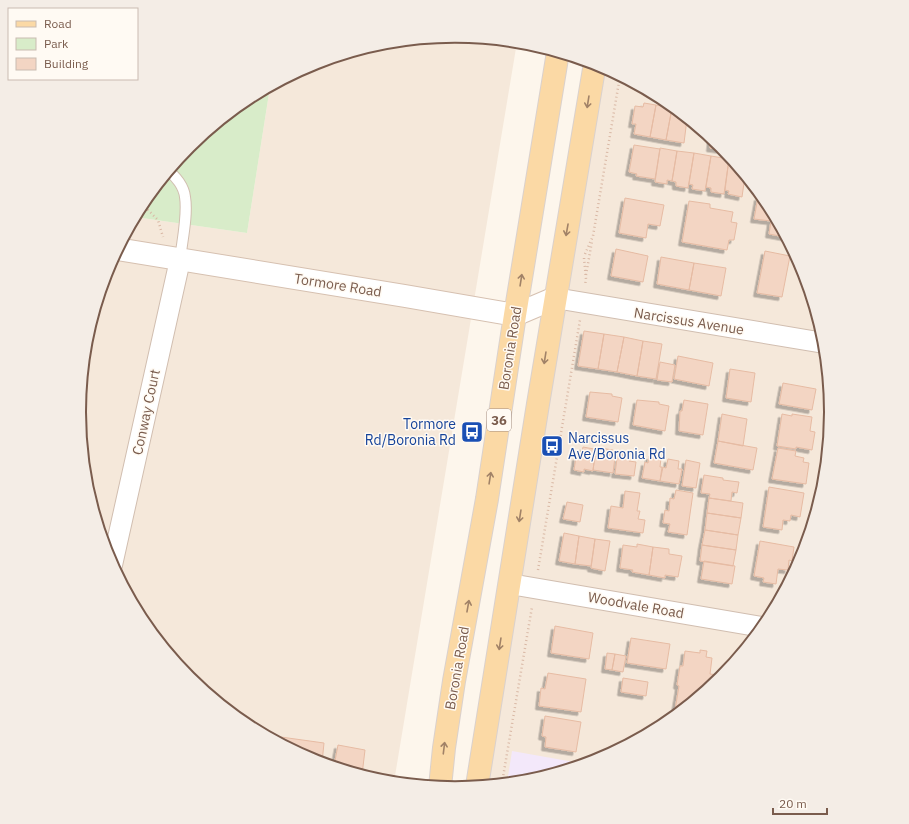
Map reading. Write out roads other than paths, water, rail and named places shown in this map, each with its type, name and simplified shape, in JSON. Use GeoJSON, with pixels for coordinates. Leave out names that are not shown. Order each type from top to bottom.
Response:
{"type":"FeatureCollection","features":[{"type":"Feature","properties":{"kind":"main road","name":"Boronia Road"},"geometry":{"type":"LineString","coordinates":[[441,780],[454,680],[487,499],[557,58]]}},
{"type":"Feature","properties":{"kind":"main road"},"geometry":{"type":"LineString","coordinates":[[478,780],[555,298],[594,70]]}},
{"type":"Feature","properties":{"kind":"street","name":"Tormore Road"},"geometry":{"type":"LineString","coordinates":[[123,250],[515,315]]}},
{"type":"Feature","properties":{"kind":"street","name":"Conway Court"},"geometry":{"type":"LineString","coordinates":[[114,554],[180,260]]}},
{"type":"Feature","properties":{"kind":"street"},"geometry":{"type":"LineString","coordinates":[[515,315],[555,298]]}},
{"type":"Feature","properties":{"kind":"street","name":"Narcissus Avenue"},"geometry":{"type":"LineString","coordinates":[[555,298],[816,342]]}},
{"type":"Feature","properties":{"kind":"street","name":"Woodvale Road"},"geometry":{"type":"LineString","coordinates":[[510,584],[755,626]]}},
{"type":"Feature","properties":{"kind":"lane"},"geometry":{"type":"LineString","coordinates":[[172,175],[181,186],[185,196],[185,216],[180,260]]}},
{"type":"Feature","properties":{"kind":"place","name":"Tormore Rd/Boronia Rd"},"geometry":{"type":"Point","coordinates":[472,432]}},
{"type":"Feature","properties":{"kind":"place","name":"Narcissus Ave/Boronia Rd"},"geometry":{"type":"Point","coordinates":[552,446]}}]}
